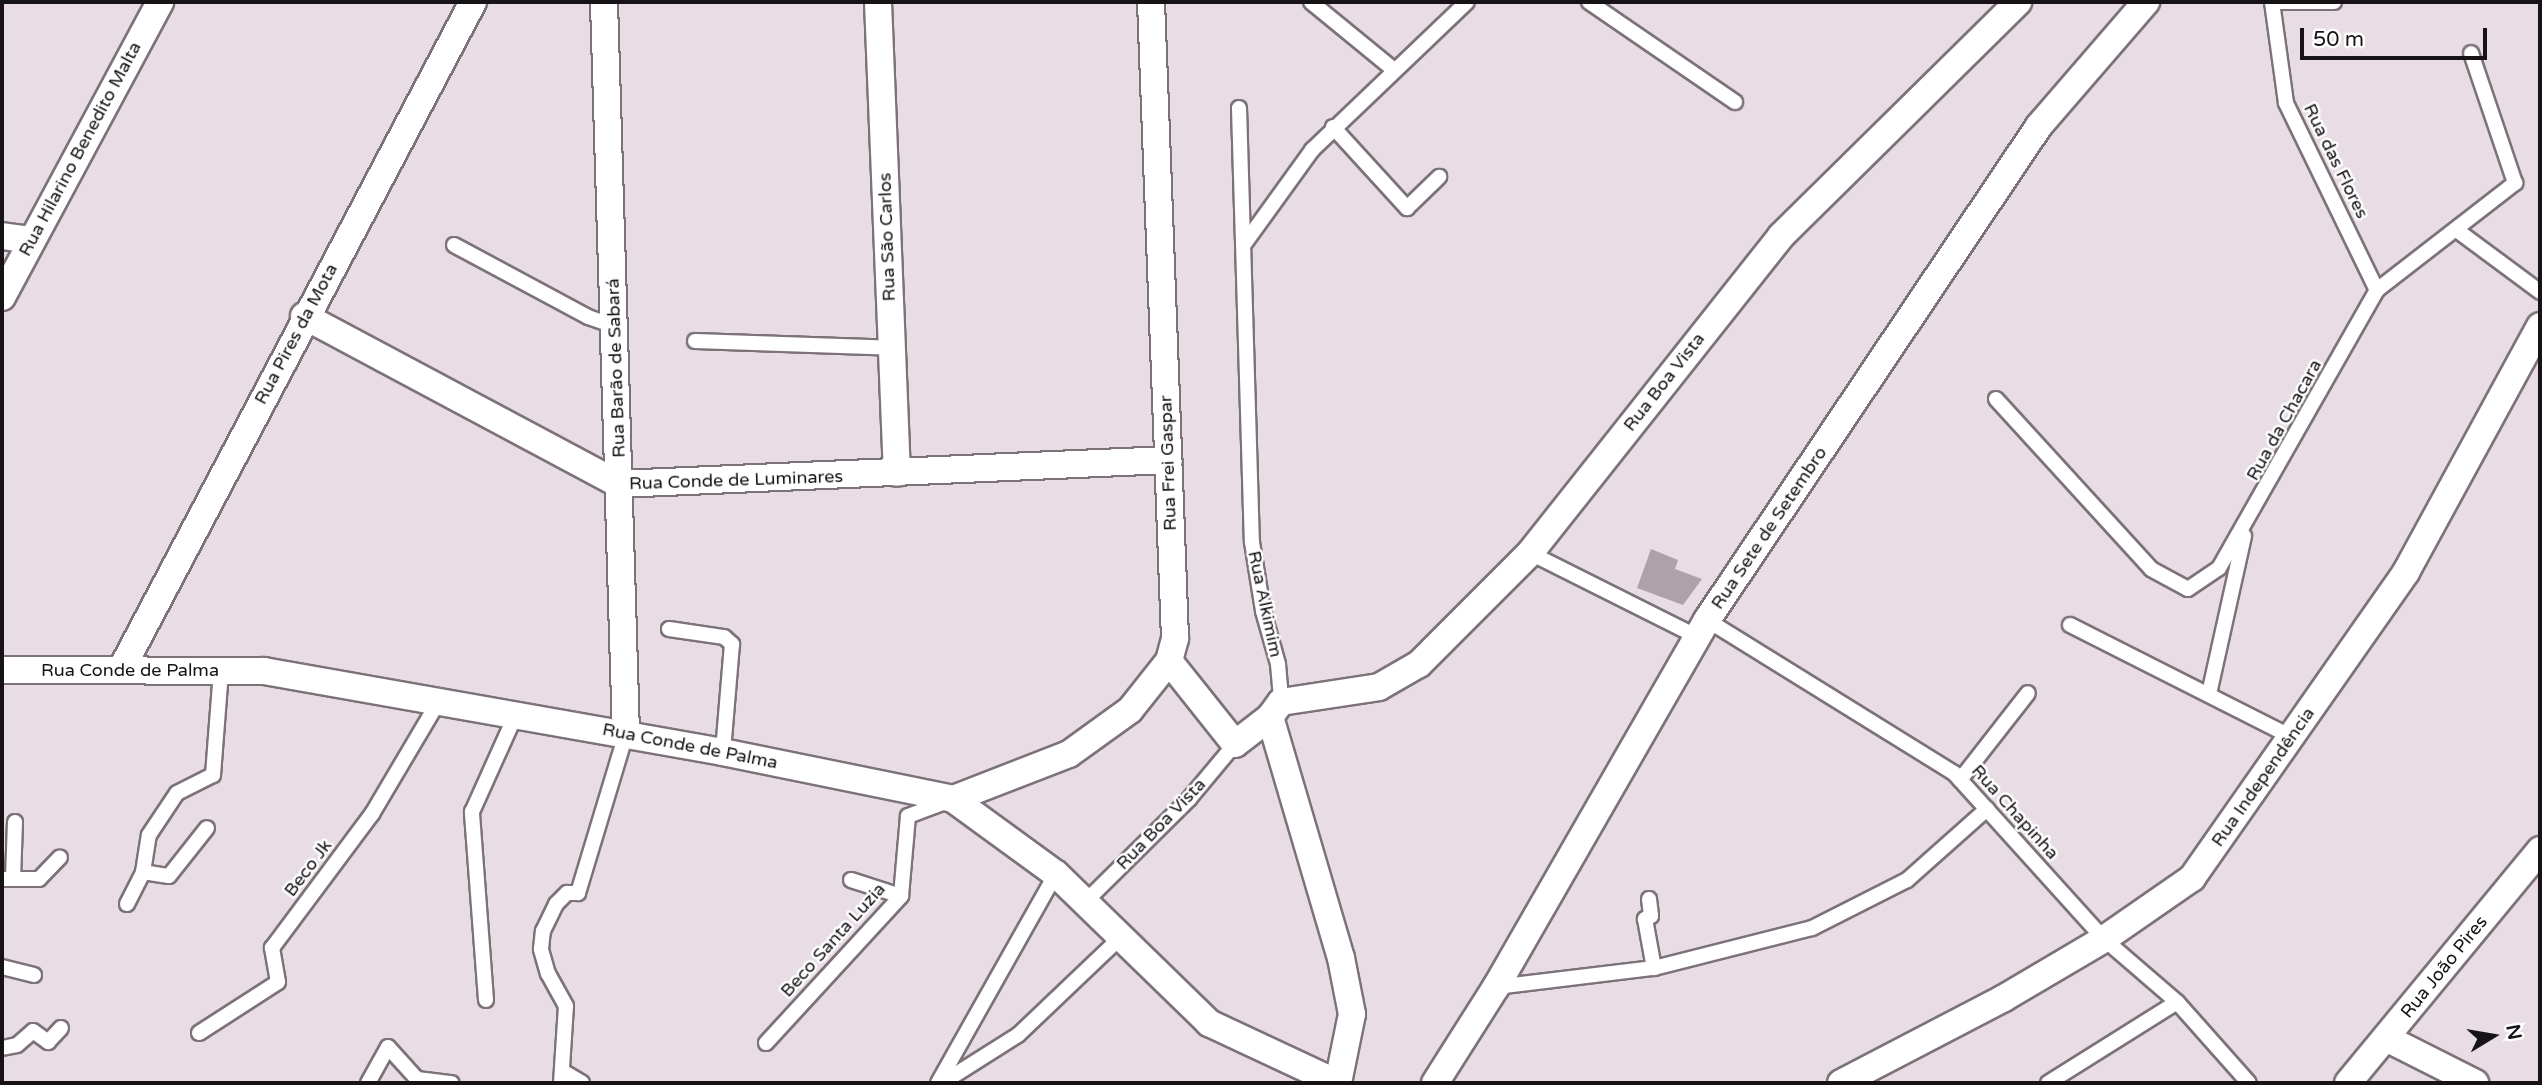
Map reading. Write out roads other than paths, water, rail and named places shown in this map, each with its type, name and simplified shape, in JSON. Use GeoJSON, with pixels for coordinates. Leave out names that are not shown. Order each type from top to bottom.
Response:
{"type":"FeatureCollection","features":[{"type":"Feature","properties":{"kind":"street","name":"Rua Hilarino Benedito Malta"},"geometry":{"type":"LineString","coordinates":[[2,296],[160,2]]}},
{"type":"Feature","properties":{"kind":"street","name":"Rua Pires da Mota"},"geometry":{"type":"LineString","coordinates":[[122,668],[304,316],[473,2]]}},
{"type":"Feature","properties":{"kind":"street","name":"Rua Barão de Sabará"},"geometry":{"type":"LineString","coordinates":[[604,2],[626,734]]}},
{"type":"Feature","properties":{"kind":"street","name":"Rua São Carlos"},"geometry":{"type":"LineString","coordinates":[[878,2],[897,473]]}},
{"type":"Feature","properties":{"kind":"street","name":"Rua Frei Gaspar"},"geometry":{"type":"LineString","coordinates":[[953,799],[1069,754],[1130,710],[1169,661],[1175,638],[1151,2]]}},
{"type":"Feature","properties":{"kind":"street","name":"Rua Boa Vista"},"geometry":{"type":"LineString","coordinates":[[1275,709],[1379,687],[1419,664],[1530,553],[1781,236],[2018,2]]}},
{"type":"Feature","properties":{"kind":"street","name":"Rua Sete de Setembro"},"geometry":{"type":"LineString","coordinates":[[1435,1083],[1496,987],[1703,629],[2039,126],[2146,2]]}},
{"type":"Feature","properties":{"kind":"street"},"geometry":{"type":"LineString","coordinates":[[2,236],[30,240]]}},
{"type":"Feature","properties":{"kind":"street","name":"Rua Conde de Luminares"},"geometry":{"type":"LineString","coordinates":[[304,316],[619,484],[1168,460]]}},
{"type":"Feature","properties":{"kind":"street","name":"Rua Independência"},"geometry":{"type":"LineString","coordinates":[[1841,1083],[2105,939],[2192,878],[2406,572],[2540,326]]}},
{"type":"Feature","properties":{"kind":"street"},"geometry":{"type":"LineString","coordinates":[[1169,661],[1236,744],[1275,709]]}},
{"type":"Feature","properties":{"kind":"street","name":"Rua Conde de Palma"},"geometry":{"type":"LineString","coordinates":[[2,670],[122,668],[264,671],[440,699],[723,752],[953,799],[1056,874],[1209,1023],[1283,1073]]}},
{"type":"Feature","properties":{"kind":"street","name":"Rua Alkimim"},"geometry":{"type":"LineString","coordinates":[[1275,709],[1341,958],[1352,1014],[1338,1083]]}},
{"type":"Feature","properties":{"kind":"street","name":"Rua João Pires"},"geometry":{"type":"LineString","coordinates":[[2348,1083],[2540,850]]}},
{"type":"Feature","properties":{"kind":"street"},"geometry":{"type":"LineString","coordinates":[[2386,1038],[2475,1083]]}},
{"type":"Feature","properties":{"kind":"street"},"geometry":{"type":"LineString","coordinates":[[1283,1073],[1338,1083]]}},
{"type":"Feature","properties":{"kind":"lane"},"geometry":{"type":"LineString","coordinates":[[1311,2],[1394,70]]}},
{"type":"Feature","properties":{"kind":"lane"},"geometry":{"type":"LineString","coordinates":[[1245,243],[1333,127],[1467,2]]}},
{"type":"Feature","properties":{"kind":"lane"},"geometry":{"type":"LineString","coordinates":[[1589,2],[1735,102]]}},
{"type":"Feature","properties":{"kind":"lane"},"geometry":{"type":"LineString","coordinates":[[2272,2],[2334,2]]}},
{"type":"Feature","properties":{"kind":"lane","name":"Rua das Flores"},"geometry":{"type":"LineString","coordinates":[[2272,2],[2286,103],[2378,290]]}},
{"type":"Feature","properties":{"kind":"lane","name":"Rua da Chacara"},"geometry":{"type":"LineString","coordinates":[[1996,399],[2151,569],[2188,589],[2219,568],[2378,290],[2458,231],[2515,183],[2471,53]]}},
{"type":"Feature","properties":{"kind":"lane","name":"Rua Alkimim"},"geometry":{"type":"LineString","coordinates":[[1239,108],[1252,542],[1263,611],[1278,664],[1275,709]]}},
{"type":"Feature","properties":{"kind":"lane"},"geometry":{"type":"LineString","coordinates":[[1333,127],[1407,208],[1439,177]]}},
{"type":"Feature","properties":{"kind":"lane"},"geometry":{"type":"LineString","coordinates":[[2458,231],[2540,292]]}},
{"type":"Feature","properties":{"kind":"lane"},"geometry":{"type":"LineString","coordinates":[[454,245],[588,317],[614,326]]}},
{"type":"Feature","properties":{"kind":"lane"},"geometry":{"type":"LineString","coordinates":[[695,341],[892,348]]}},
{"type":"Feature","properties":{"kind":"lane"},"geometry":{"type":"LineString","coordinates":[[2209,694],[2246,524]]}},
{"type":"Feature","properties":{"kind":"lane","name":"Rua Chapinha"},"geometry":{"type":"LineString","coordinates":[[1530,553],[1703,629],[1960,780],[2105,939],[2177,1002],[2248,1083]]}},
{"type":"Feature","properties":{"kind":"lane"},"geometry":{"type":"LineString","coordinates":[[2070,625],[2292,737]]}},
{"type":"Feature","properties":{"kind":"lane"},"geometry":{"type":"LineString","coordinates":[[669,629],[724,637],[732,644],[723,752]]}},
{"type":"Feature","properties":{"kind":"lane"},"geometry":{"type":"LineString","coordinates":[[127,904],[143,872],[149,835],[177,793],[213,775],[221,671]]}},
{"type":"Feature","properties":{"kind":"lane"},"geometry":{"type":"LineString","coordinates":[[1960,780],[2028,693]]}},
{"type":"Feature","properties":{"kind":"lane","name":"Beco Jk"},"geometry":{"type":"LineString","coordinates":[[199,1034],[278,982],[272,948],[372,814],[440,699]]}},
{"type":"Feature","properties":{"kind":"lane"},"geometry":{"type":"LineString","coordinates":[[486,1000],[472,812],[516,714]]}},
{"type":"Feature","properties":{"kind":"lane"},"geometry":{"type":"LineString","coordinates":[[582,1083],[562,1077],[566,1006],[548,974],[541,949],[543,931],[556,904],[566,893],[578,893],[626,734]]}},
{"type":"Feature","properties":{"kind":"lane","name":"Rua Boa Vista"},"geometry":{"type":"LineString","coordinates":[[1084,903],[1189,799],[1236,744]]}},
{"type":"Feature","properties":{"kind":"lane","name":"Beco Santa Luzia"},"geometry":{"type":"LineString","coordinates":[[766,1043],[901,896],[908,816],[953,799]]}},
{"type":"Feature","properties":{"kind":"lane"},"geometry":{"type":"LineString","coordinates":[[1496,987],[1654,968],[1812,928],[1907,880],[1987,810]]}},
{"type":"Feature","properties":{"kind":"lane"},"geometry":{"type":"LineString","coordinates":[[15,822],[7,879],[39,880],[60,857]]}},
{"type":"Feature","properties":{"kind":"lane"},"geometry":{"type":"LineString","coordinates":[[143,872],[169,876],[207,828]]}},
{"type":"Feature","properties":{"kind":"lane"},"geometry":{"type":"LineString","coordinates":[[940,1083],[1056,874]]}},
{"type":"Feature","properties":{"kind":"lane"},"geometry":{"type":"LineString","coordinates":[[851,880],[901,896]]}},
{"type":"Feature","properties":{"kind":"lane"},"geometry":{"type":"LineString","coordinates":[[1649,899],[1651,916],[1645,919],[1654,968]]}},
{"type":"Feature","properties":{"kind":"lane"},"geometry":{"type":"LineString","coordinates":[[940,1083],[1018,1035],[1122,936]]}},
{"type":"Feature","properties":{"kind":"lane"},"geometry":{"type":"LineString","coordinates":[[2,967],[34,975]]}},
{"type":"Feature","properties":{"kind":"lane"},"geometry":{"type":"LineString","coordinates":[[2048,1083],[2177,1002]]}},
{"type":"Feature","properties":{"kind":"lane"},"geometry":{"type":"LineString","coordinates":[[2,1048],[17,1045],[33,1031],[48,1042],[61,1028]]}},
{"type":"Feature","properties":{"kind":"lane"},"geometry":{"type":"LineString","coordinates":[[368,1083],[388,1047],[417,1079],[452,1083]]}}]}
